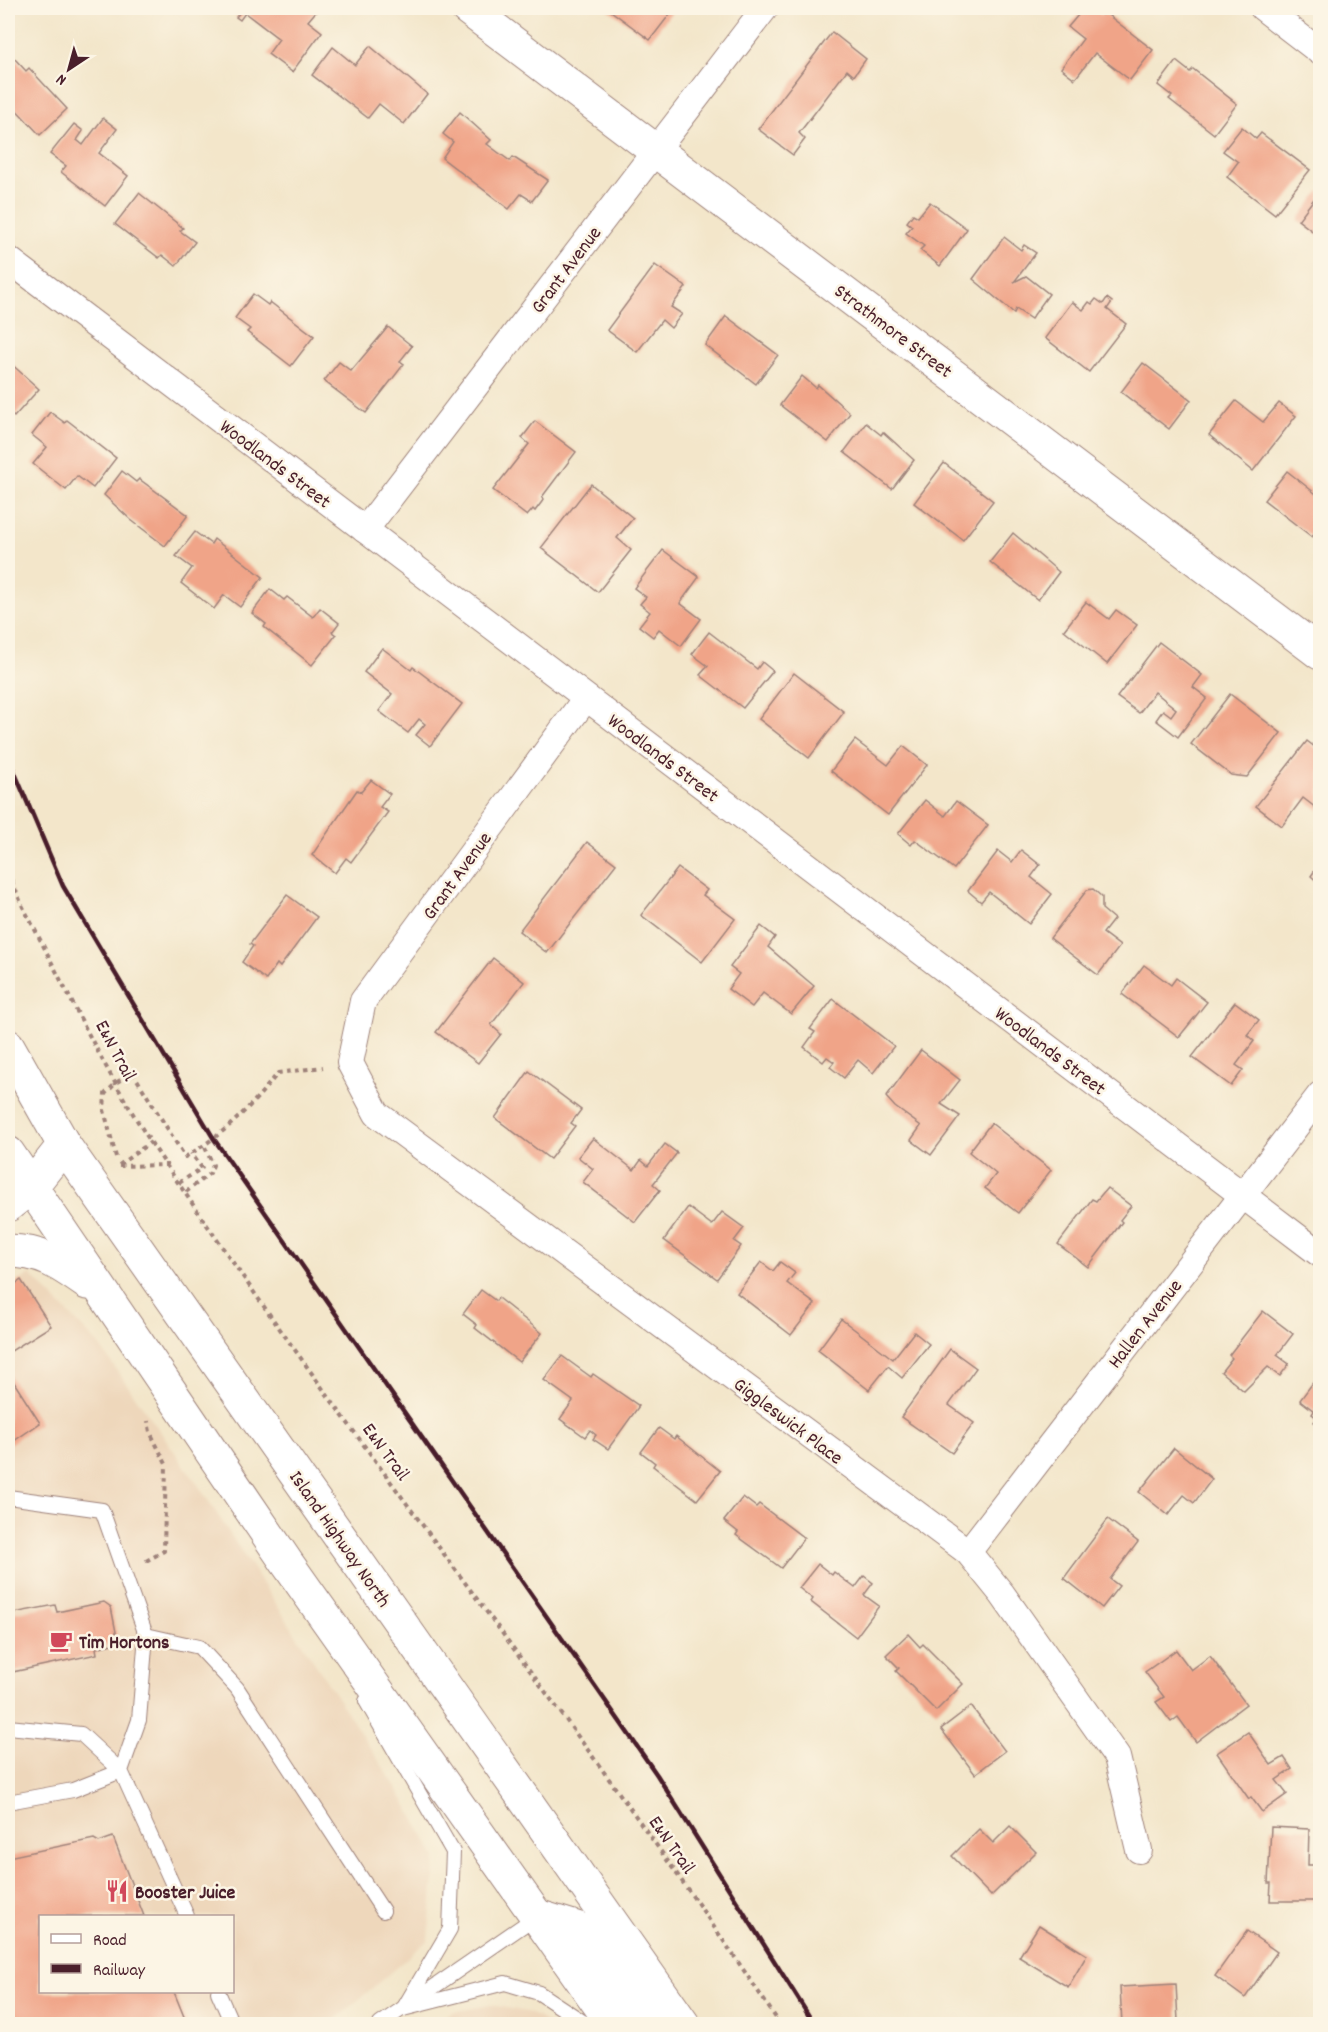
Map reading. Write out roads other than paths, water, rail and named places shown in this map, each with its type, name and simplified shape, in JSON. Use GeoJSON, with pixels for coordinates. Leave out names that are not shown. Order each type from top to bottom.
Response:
{"type":"FeatureCollection","features":[{"type":"Feature","properties":{"kind":"main road","name":"Strathmore Street"},"geometry":{"type":"LineString","coordinates":[[466,8],[1320,653]]}},
{"type":"Feature","properties":{"kind":"main road","name":"Island Highway North"},"geometry":{"type":"LineString","coordinates":[[8,1046],[64,1145],[683,2025]]}},
{"type":"Feature","properties":{"kind":"main road"},"geometry":{"type":"LineString","coordinates":[[64,1145],[8,1155],[19,1196],[103,1296],[287,1563],[613,2025]]}},
{"type":"Feature","properties":{"kind":"main road"},"geometry":{"type":"LineString","coordinates":[[19,1196],[64,1145]]}},
{"type":"Feature","properties":{"kind":"main road"},"geometry":{"type":"LineString","coordinates":[[8,1251],[24,1251],[55,1260],[103,1296]]}},
{"type":"Feature","properties":{"kind":"main road"},"geometry":{"type":"LineString","coordinates":[[537,1916],[586,1931],[650,2025]]}},
{"type":"Feature","properties":{"kind":"street","name":"Grant Avenue"},"geometry":{"type":"LineString","coordinates":[[365,530],[765,8]]}},
{"type":"Feature","properties":{"kind":"street"},"geometry":{"type":"LineString","coordinates":[[1263,8],[1320,52]]}},
{"type":"Feature","properties":{"kind":"street","name":"Woodlands Street"},"geometry":{"type":"LineString","coordinates":[[8,259],[1320,1254]]}},
{"type":"Feature","properties":{"kind":"street","name":"Grant Avenue"},"geometry":{"type":"LineString","coordinates":[[350,1063],[363,1002],[586,698]]}},
{"type":"Feature","properties":{"kind":"street","name":"Giggleswick Place"},"geometry":{"type":"LineString","coordinates":[[350,1063],[377,1114],[968,1552],[1002,1594],[1117,1757],[1139,1850]]}},
{"type":"Feature","properties":{"kind":"street","name":"Hallen Avenue"},"geometry":{"type":"LineString","coordinates":[[968,1552],[1320,1095]]}},
{"type":"Feature","properties":{"kind":"lane"},"geometry":{"type":"LineString","coordinates":[[8,1497],[102,1510],[146,1635],[139,1720],[122,1771],[74,1790],[8,1802]]}},
{"type":"Feature","properties":{"kind":"lane"},"geometry":{"type":"LineString","coordinates":[[287,1563],[453,1852],[450,1929],[403,2009]]}},
{"type":"Feature","properties":{"kind":"lane"},"geometry":{"type":"LineString","coordinates":[[146,1635],[200,1647],[237,1688],[383,1911]]}},
{"type":"Feature","properties":{"kind":"lane"},"geometry":{"type":"LineString","coordinates":[[8,1727],[81,1734],[122,1771],[186,1915]]}},
{"type":"Feature","properties":{"kind":"lane"},"geometry":{"type":"LineString","coordinates":[[380,2025],[537,1916]]}},
{"type":"Feature","properties":{"kind":"lane"},"geometry":{"type":"LineString","coordinates":[[403,2009],[505,1983],[539,1993],[586,2025]]}},
{"type":"Feature","properties":{"kind":"lane"},"geometry":{"type":"LineString","coordinates":[[218,1993],[232,2025]]}},
{"type":"Feature","properties":{"kind":"railway"},"geometry":{"type":"LineString","coordinates":[[8,757],[63,886],[214,1139],[657,1775],[814,2024]]}},
{"type":"Feature","properties":{"kind":"place","name":"Tim Hortons"},"geometry":{"type":"Point","coordinates":[61,1641]}},
{"type":"Feature","properties":{"kind":"place","name":"Booster Juice"},"geometry":{"type":"Point","coordinates":[117,1891]}}]}
